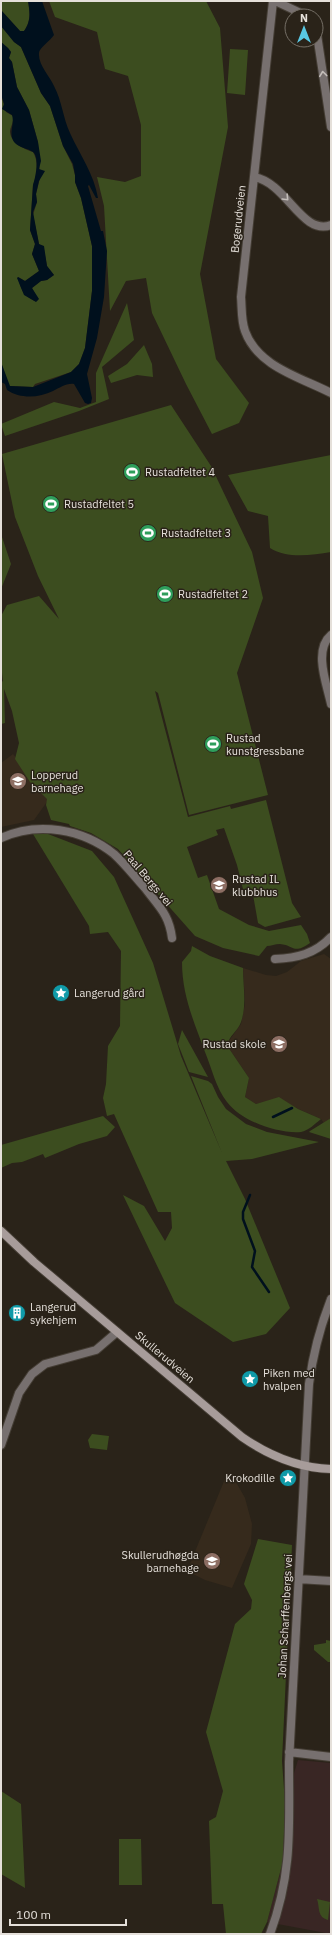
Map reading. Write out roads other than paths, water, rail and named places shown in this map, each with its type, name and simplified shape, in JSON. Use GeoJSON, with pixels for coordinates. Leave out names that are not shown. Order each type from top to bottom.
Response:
{"type":"FeatureCollection","features":[{"type":"Feature","properties":{"kind":"main road","name":"Skullerudveien"},"geometry":{"type":"LineString","coordinates":[[1,1231],[117,1332],[242,1437],[269,1453],[304,1465],[331,1469]]}},
{"type":"Feature","properties":{"kind":"street"},"geometry":{"type":"LineString","coordinates":[[274,1],[290,8]]}},
{"type":"Feature","properties":{"kind":"street","name":"Bogerudveien"},"geometry":{"type":"LineString","coordinates":[[274,1],[241,297],[245,331],[254,347],[270,362],[289,374],[310,381],[331,393]]}},
{"type":"Feature","properties":{"kind":"street"},"geometry":{"type":"LineString","coordinates":[[319,48],[331,127]]}},
{"type":"Feature","properties":{"kind":"street"},"geometry":{"type":"LineString","coordinates":[[254,177],[260,178],[276,188],[312,225],[324,227],[331,225]]}},
{"type":"Feature","properties":{"kind":"street"},"geometry":{"type":"LineString","coordinates":[[331,635],[324,642],[321,656],[331,704]]}},
{"type":"Feature","properties":{"kind":"street","name":"Paal Bergs vei"},"geometry":{"type":"LineString","coordinates":[[1,838],[22,831],[55,829],[76,834],[96,842],[120,861],[160,908],[170,922],[172,938]]}},
{"type":"Feature","properties":{"kind":"street"},"geometry":{"type":"LineString","coordinates":[[275,960],[294,959],[302,956],[322,946],[331,937]]}},
{"type":"Feature","properties":{"kind":"street","name":"Johan Scharffenbergs vei"},"geometry":{"type":"LineString","coordinates":[[270,1934],[280,1900],[289,1854],[289,1752],[304,1465],[313,1355],[331,1299]]}},
{"type":"Feature","properties":{"kind":"street"},"geometry":{"type":"LineString","coordinates":[[1,1445],[19,1393],[26,1381],[36,1371],[51,1362],[96,1350],[117,1332]]}},
{"type":"Feature","properties":{"kind":"street"},"geometry":{"type":"LineString","coordinates":[[298,1579],[331,1581]]}},
{"type":"Feature","properties":{"kind":"street"},"geometry":{"type":"LineString","coordinates":[[289,1752],[331,1757]]}},
{"type":"Feature","properties":{"kind":"water"},"geometry":{"type":"Polygon","coordinates":[[[28,1],[42,1],[54,35],[39,51],[40,62],[57,92],[68,127],[96,189],[98,198],[96,198],[89,185],[88,186],[101,231],[103,231],[107,251],[104,297],[97,338],[87,374],[92,398],[91,403],[88,404],[85,403],[74,384],[66,385],[42,395],[24,396],[7,390],[5,384],[1,382],[1,362],[10,386],[33,387],[71,372],[79,364],[85,348],[92,291],[92,246],[81,198],[75,182],[73,164],[63,146],[50,106],[41,93],[21,47],[14,42],[1,26],[1,10],[20,31],[24,31],[28,24],[29,17],[28,1]]]}},
{"type":"Feature","properties":{"kind":"water"},"geometry":{"type":"Polygon","coordinates":[[[1,42],[11,52],[9,58],[12,62],[17,87],[29,110],[38,142],[41,161],[39,169],[45,171],[39,181],[36,194],[37,202],[33,212],[39,244],[44,246],[47,266],[54,275],[47,280],[41,281],[32,288],[39,299],[36,302],[24,295],[17,278],[18,277],[25,281],[39,271],[32,254],[35,244],[30,230],[33,185],[37,163],[33,152],[18,146],[12,139],[12,115],[2,109],[4,104],[1,94],[1,42]]]}},
{"type":"Feature","properties":{"kind":"waterway"},"geometry":{"type":"LineString","coordinates":[[273,1117],[292,1108]]}},
{"type":"Feature","properties":{"kind":"waterway"},"geometry":{"type":"LineString","coordinates":[[250,1195],[243,1212],[243,1219],[255,1251],[252,1267],[269,1292]]}},
{"type":"Feature","properties":{"kind":"place","name":"Rustadfeltet 4"},"geometry":{"type":"Point","coordinates":[132,472]}},
{"type":"Feature","properties":{"kind":"place","name":"Rustadfeltet 5"},"geometry":{"type":"Point","coordinates":[51,504]}},
{"type":"Feature","properties":{"kind":"place","name":"Rustadfeltet 3"},"geometry":{"type":"Point","coordinates":[148,533]}},
{"type":"Feature","properties":{"kind":"place","name":"Rustadfeltet 2"},"geometry":{"type":"Point","coordinates":[165,594]}},
{"type":"Feature","properties":{"kind":"place","name":"Rustad kunstgressbane"},"geometry":{"type":"Point","coordinates":[213,744]}},
{"type":"Feature","properties":{"kind":"place","name":"Lopperud barnehage"},"geometry":{"type":"Point","coordinates":[18,781]}},
{"type":"Feature","properties":{"kind":"place","name":"Rustad IL klubbhus"},"geometry":{"type":"Point","coordinates":[219,885]}},
{"type":"Feature","properties":{"kind":"place","name":"Langerud gård"},"geometry":{"type":"Point","coordinates":[61,993]}},
{"type":"Feature","properties":{"kind":"place","name":"Rustad skole"},"geometry":{"type":"Point","coordinates":[279,1044]}},
{"type":"Feature","properties":{"kind":"place","name":"Langerud sykehjem"},"geometry":{"type":"Point","coordinates":[17,1313]}},
{"type":"Feature","properties":{"kind":"place","name":"Piken med hvalpen"},"geometry":{"type":"Point","coordinates":[250,1379]}},
{"type":"Feature","properties":{"kind":"place","name":"Krokodille"},"geometry":{"type":"Point","coordinates":[288,1478]}},
{"type":"Feature","properties":{"kind":"place","name":"Skullerudhøgda barnehage"},"geometry":{"type":"Point","coordinates":[212,1561]}}]}
